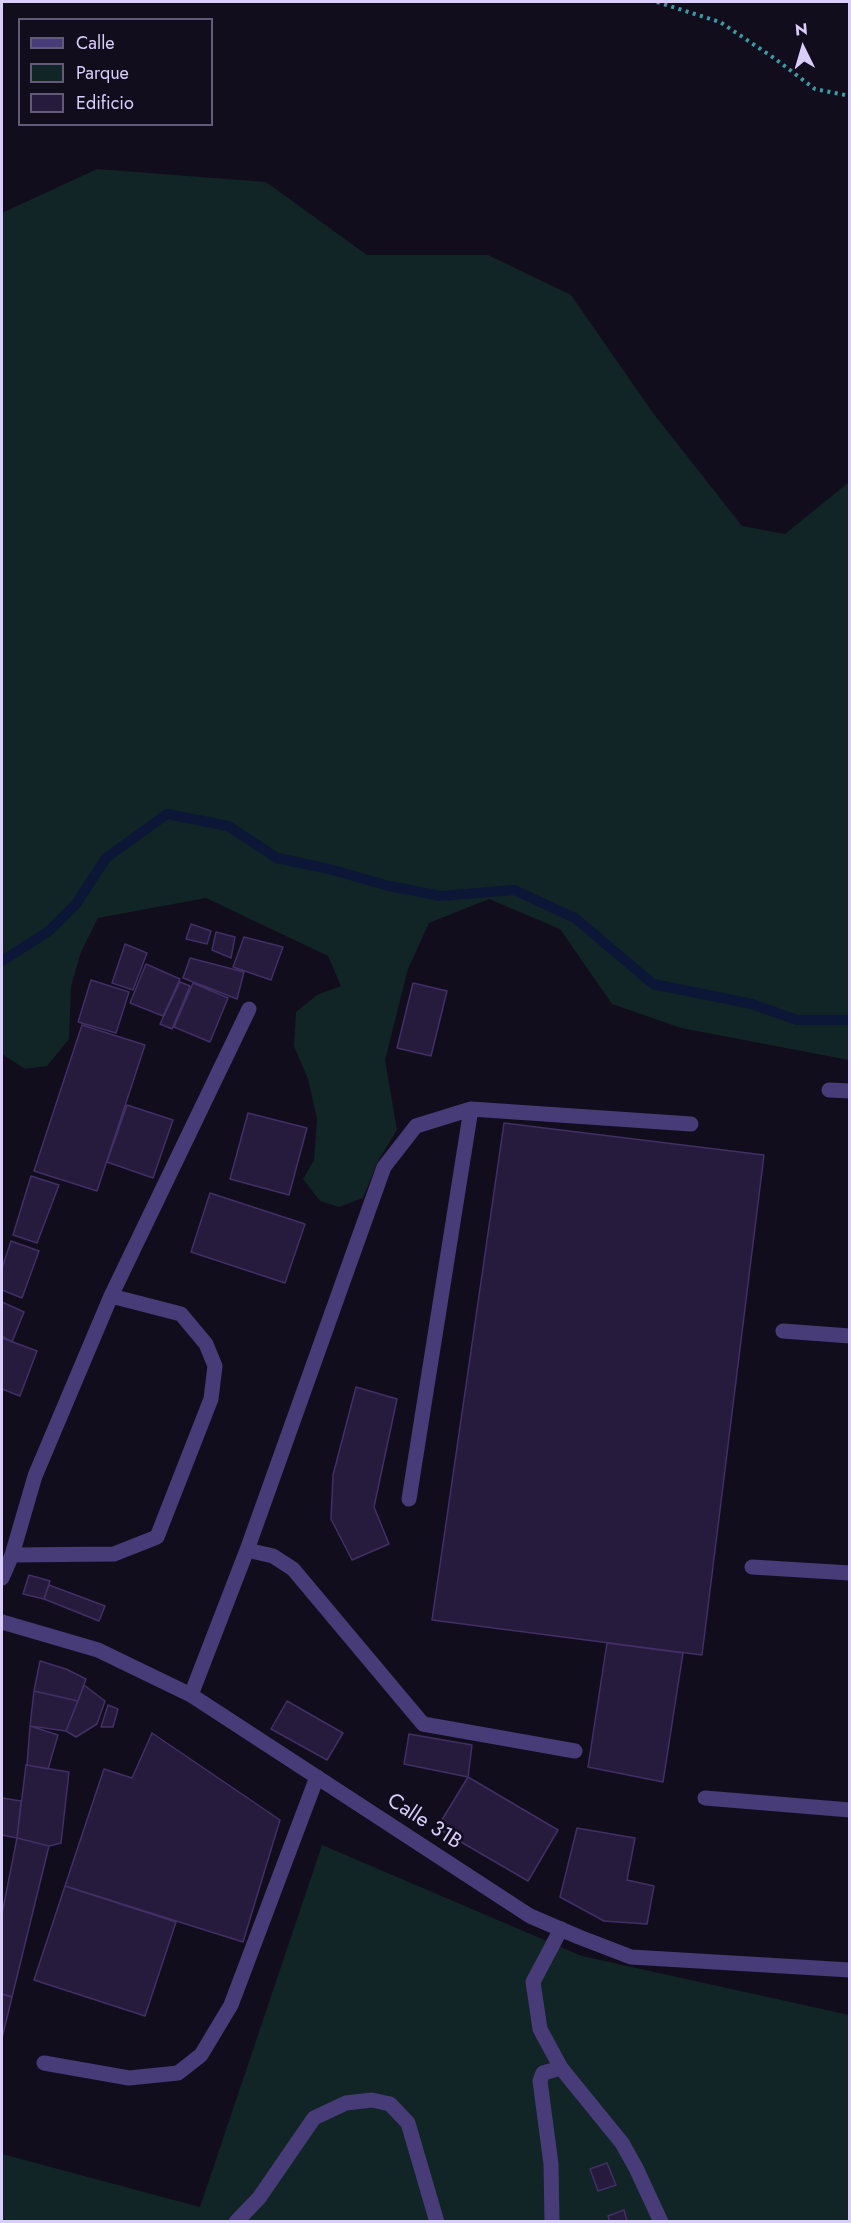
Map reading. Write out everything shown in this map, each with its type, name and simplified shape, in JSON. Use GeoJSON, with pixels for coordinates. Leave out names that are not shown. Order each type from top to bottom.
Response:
{"type":"FeatureCollection","features":[{"type":"Feature","properties":{"kind":"street"},"geometry":{"type":"LineString","coordinates":[[2,1578],[12,1555],[35,1476],[111,1296],[249,1009]]}},
{"type":"Feature","properties":{"kind":"street"},"geometry":{"type":"LineString","coordinates":[[829,1090],[849,1091]]}},
{"type":"Feature","properties":{"kind":"street"},"geometry":{"type":"LineString","coordinates":[[409,1498],[471,1109]]}},
{"type":"Feature","properties":{"kind":"street"},"geometry":{"type":"LineString","coordinates":[[191,1695],[247,1550],[384,1167],[416,1126],[471,1109],[691,1124]]}},
{"type":"Feature","properties":{"kind":"street"},"geometry":{"type":"LineString","coordinates":[[12,1555],[114,1554],[157,1537],[211,1399],[215,1366],[206,1344],[181,1314],[111,1296]]}},
{"type":"Feature","properties":{"kind":"street"},"geometry":{"type":"LineString","coordinates":[[783,1331],[849,1336]]}},
{"type":"Feature","properties":{"kind":"street"},"geometry":{"type":"LineString","coordinates":[[247,1550],[273,1556],[293,1569],[423,1724],[575,1751]]}},
{"type":"Feature","properties":{"kind":"street"},"geometry":{"type":"LineString","coordinates":[[752,1567],[849,1573]]}},
{"type":"Feature","properties":{"kind":"street","name":"Calle 31B"},"geometry":{"type":"LineString","coordinates":[[2,1622],[98,1650],[191,1695],[530,1916],[561,1929],[632,1957],[849,1970]]}},
{"type":"Feature","properties":{"kind":"street"},"geometry":{"type":"LineString","coordinates":[[44,2064],[129,2078],[178,2073],[201,2055],[231,2005],[317,1776]]}},
{"type":"Feature","properties":{"kind":"street"},"geometry":{"type":"LineString","coordinates":[[705,1798],[849,1810]]}},
{"type":"Feature","properties":{"kind":"street"},"geometry":{"type":"LineString","coordinates":[[561,1929],[533,1982],[540,2029],[561,2068],[622,2143],[662,2222]]}},
{"type":"Feature","properties":{"kind":"street"},"geometry":{"type":"LineString","coordinates":[[552,2222],[551,2164],[540,2081],[543,2073],[561,2068]]}},
{"type":"Feature","properties":{"kind":"street"},"geometry":{"type":"LineString","coordinates":[[236,2222],[259,2198],[314,2118],[346,2103],[372,2100],[390,2104],[408,2123],[437,2222]]}},
{"type":"Feature","properties":{"kind":"path"},"geometry":{"type":"LineString","coordinates":[[657,2],[720,22],[815,89],[849,96]]}},
{"type":"Feature","properties":{"kind":"green space"},"geometry":{"type":"Polygon","coordinates":[[[97,169],[266,182],[367,255],[488,255],[571,295],[653,413],[742,526],[785,534],[849,482],[849,1060],[681,1028],[612,1004],[560,929],[489,899],[429,923],[408,969],[385,1060],[397,1130],[378,1161],[363,1198],[339,1207],[320,1201],[303,1179],[314,1160],[317,1119],[308,1079],[294,1046],[296,1012],[317,995],[341,986],[328,956],[206,898],[98,918],[81,952],[71,986],[69,1039],[47,1066],[25,1069],[2,1054],[2,213],[97,169]]]}},
{"type":"Feature","properties":{"kind":"green space"},"geometry":{"type":"Polygon","coordinates":[[[322,1845],[582,1956],[849,2015],[849,2221],[2,2221],[2,2154],[200,2207],[322,1845]]]}},
{"type":"Feature","properties":{"kind":"building"},"geometry":{"type":"Polygon","coordinates":[[[191,924],[211,931],[207,944],[186,939],[191,924]]]}},
{"type":"Feature","properties":{"kind":"building"},"geometry":{"type":"Polygon","coordinates":[[[216,932],[235,937],[231,958],[212,950],[216,932]]]}},
{"type":"Feature","properties":{"kind":"building"},"geometry":{"type":"Polygon","coordinates":[[[244,937],[283,947],[271,980],[233,967],[244,937]]]}},
{"type":"Feature","properties":{"kind":"building"},"geometry":{"type":"Polygon","coordinates":[[[125,944],[147,953],[133,990],[112,983],[125,944]]]}},
{"type":"Feature","properties":{"kind":"building"},"geometry":{"type":"Polygon","coordinates":[[[190,958],[244,972],[237,999],[183,978],[190,958]]]}},
{"type":"Feature","properties":{"kind":"building"},"geometry":{"type":"Polygon","coordinates":[[[146,964],[180,979],[163,1016],[130,1003],[146,964]]]}},
{"type":"Feature","properties":{"kind":"building"},"geometry":{"type":"Polygon","coordinates":[[[91,980],[129,992],[116,1033],[78,1022],[91,980]]]}},
{"type":"Feature","properties":{"kind":"building"},"geometry":{"type":"Polygon","coordinates":[[[180,982],[190,986],[172,1029],[160,1024],[180,982]]]}},
{"type":"Feature","properties":{"kind":"building"},"geometry":{"type":"Polygon","coordinates":[[[193,983],[228,998],[210,1042],[174,1027],[193,983]]]}},
{"type":"Feature","properties":{"kind":"building"},"geometry":{"type":"Polygon","coordinates":[[[413,983],[447,991],[431,1056],[397,1048],[413,983]]]}},
{"type":"Feature","properties":{"kind":"building"},"geometry":{"type":"Polygon","coordinates":[[[82,1025],[145,1045],[97,1191],[34,1171],[82,1025]]]}},
{"type":"Feature","properties":{"kind":"building"},"geometry":{"type":"Polygon","coordinates":[[[127,1105],[173,1120],[153,1178],[107,1162],[127,1105]]]}},
{"type":"Feature","properties":{"kind":"building"},"geometry":{"type":"Polygon","coordinates":[[[248,1113],[307,1128],[289,1195],[230,1179],[248,1113]]]}},
{"type":"Feature","properties":{"kind":"building"},"geometry":{"type":"Polygon","coordinates":[[[504,1123],[764,1155],[702,1655],[432,1620],[504,1123]]]}},
{"type":"Feature","properties":{"kind":"building"},"geometry":{"type":"Polygon","coordinates":[[[31,1176],[59,1185],[37,1243],[13,1235],[31,1176]]]}},
{"type":"Feature","properties":{"kind":"building"},"geometry":{"type":"Polygon","coordinates":[[[210,1193],[305,1224],[285,1283],[191,1252],[210,1193]]]}},
{"type":"Feature","properties":{"kind":"building"},"geometry":{"type":"Polygon","coordinates":[[[11,1241],[39,1251],[22,1298],[2,1290],[2,1268],[11,1241]]]}},
{"type":"Feature","properties":{"kind":"building"},"geometry":{"type":"Polygon","coordinates":[[[2,1302],[24,1312],[12,1342],[2,1336],[2,1302]]]}},
{"type":"Feature","properties":{"kind":"building"},"geometry":{"type":"Polygon","coordinates":[[[2,1338],[37,1351],[20,1396],[2,1389],[2,1338]]]}},
{"type":"Feature","properties":{"kind":"building"},"geometry":{"type":"Polygon","coordinates":[[[356,1387],[397,1399],[374,1507],[389,1544],[352,1560],[331,1519],[333,1475],[356,1387]]]}},
{"type":"Feature","properties":{"kind":"building"},"geometry":{"type":"Polygon","coordinates":[[[29,1575],[50,1581],[44,1599],[23,1594],[29,1575]]]}},
{"type":"Feature","properties":{"kind":"building"},"geometry":{"type":"Polygon","coordinates":[[[49,1585],[105,1606],[99,1621],[44,1599],[49,1585]]]}},
{"type":"Feature","properties":{"kind":"building"},"geometry":{"type":"Polygon","coordinates":[[[607,1643],[683,1653],[663,1782],[588,1767],[607,1643]]]}},
{"type":"Feature","properties":{"kind":"building"},"geometry":{"type":"Polygon","coordinates":[[[40,1661],[66,1669],[86,1679],[78,1701],[34,1691],[40,1661]]]}},
{"type":"Feature","properties":{"kind":"building"},"geometry":{"type":"Polygon","coordinates":[[[84,1685],[105,1701],[97,1724],[76,1737],[66,1731],[84,1685]]]}},
{"type":"Feature","properties":{"kind":"building"},"geometry":{"type":"Polygon","coordinates":[[[34,1691],[78,1701],[66,1731],[30,1726],[34,1691]]]}},
{"type":"Feature","properties":{"kind":"building"},"geometry":{"type":"Polygon","coordinates":[[[287,1701],[343,1733],[327,1760],[271,1729],[287,1701]]]}},
{"type":"Feature","properties":{"kind":"building"},"geometry":{"type":"Polygon","coordinates":[[[108,1705],[118,1709],[113,1727],[101,1727],[108,1705]]]}},
{"type":"Feature","properties":{"kind":"building"},"geometry":{"type":"Polygon","coordinates":[[[30,1726],[58,1735],[48,1769],[27,1765],[30,1726]]]}},
{"type":"Feature","properties":{"kind":"building"},"geometry":{"type":"Polygon","coordinates":[[[152,1733],[280,1820],[243,1942],[65,1886],[104,1769],[132,1778],[152,1733]]]}},
{"type":"Feature","properties":{"kind":"building"},"geometry":{"type":"Polygon","coordinates":[[[409,1734],[472,1745],[468,1777],[404,1764],[409,1734]]]}},
{"type":"Feature","properties":{"kind":"building"},"geometry":{"type":"Polygon","coordinates":[[[26,1765],[69,1772],[61,1843],[49,1846],[17,1838],[26,1765]]]}},
{"type":"Feature","properties":{"kind":"building"},"geometry":{"type":"Polygon","coordinates":[[[468,1777],[558,1830],[528,1881],[437,1828],[468,1777]]]}},
{"type":"Feature","properties":{"kind":"building"},"geometry":{"type":"Polygon","coordinates":[[[2,1798],[21,1801],[17,1838],[2,1835],[2,1798]]]}},
{"type":"Feature","properties":{"kind":"building"},"geometry":{"type":"Polygon","coordinates":[[[577,1828],[635,1838],[627,1880],[654,1886],[647,1924],[604,1921],[560,1897],[577,1828]]]}},
{"type":"Feature","properties":{"kind":"building"},"geometry":{"type":"Polygon","coordinates":[[[17,1838],[49,1846],[12,1997],[2,1994],[2,1914],[17,1838]]]}},
{"type":"Feature","properties":{"kind":"building"},"geometry":{"type":"Polygon","coordinates":[[[65,1886],[176,1922],[145,2016],[34,1980],[65,1886]]]}},
{"type":"Feature","properties":{"kind":"building"},"geometry":{"type":"Polygon","coordinates":[[[2,1994],[12,1997],[2,2038],[2,1994]]]}},
{"type":"Feature","properties":{"kind":"building"},"geometry":{"type":"Polygon","coordinates":[[[607,2163],[616,2185],[598,2191],[590,2169],[607,2163]]]}},
{"type":"Feature","properties":{"kind":"building"},"geometry":{"type":"Polygon","coordinates":[[[624,2210],[627,2221],[610,2222],[608,2216],[624,2210]]]}},
{"type":"Feature","properties":{"kind":"waterway"},"geometry":{"type":"LineString","coordinates":[[2,961],[49,931],[76,904],[106,858],[167,814],[228,826],[277,858],[329,869],[389,886],[441,896],[514,890],[575,918],[653,984],[752,1004],[797,1020],[850,1020]]}}]}
